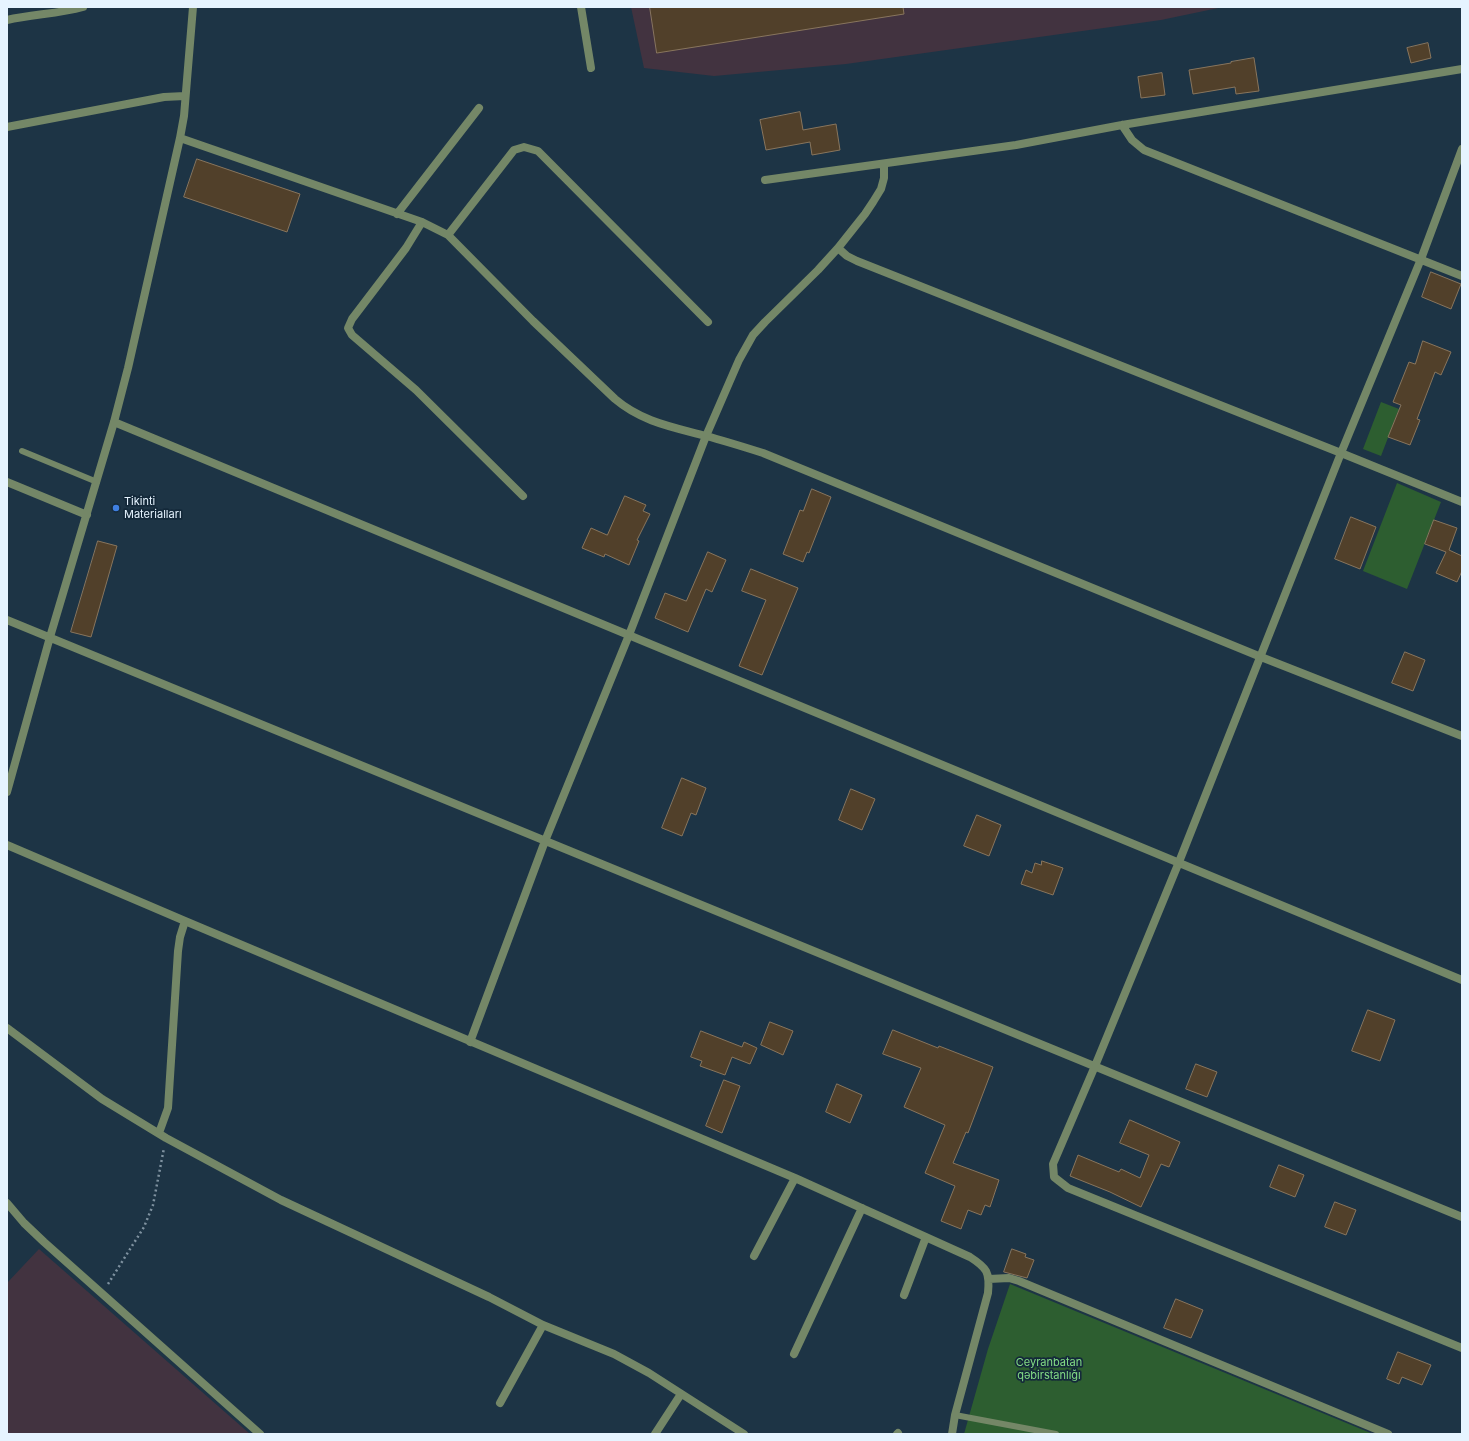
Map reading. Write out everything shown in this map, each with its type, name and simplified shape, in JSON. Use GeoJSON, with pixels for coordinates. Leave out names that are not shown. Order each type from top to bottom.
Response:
{"type":"FeatureCollection","features":[{"type":"Feature","properties":{"kind":"street"},"geometry":{"type":"LineString","coordinates":[[7,20],[22,16],[83,7]]}},
{"type":"Feature","properties":{"kind":"street"},"geometry":{"type":"LineString","coordinates":[[8,787],[50,637],[114,422],[130,360],[180,138],[193,7]]}},
{"type":"Feature","properties":{"kind":"street"},"geometry":{"type":"LineString","coordinates":[[581,7],[591,68]]}},
{"type":"Feature","properties":{"kind":"street"},"geometry":{"type":"LineString","coordinates":[[765,180],[1016,145],[1122,125],[1462,69]]}},
{"type":"Feature","properties":{"kind":"street"},"geometry":{"type":"LineString","coordinates":[[7,127],[164,97],[185,96]]}},
{"type":"Feature","properties":{"kind":"street"},"geometry":{"type":"LineString","coordinates":[[397,214],[479,108]]}},
{"type":"Feature","properties":{"kind":"street"},"geometry":{"type":"LineString","coordinates":[[1122,125],[1132,140],[1144,150],[1462,276]]}},
{"type":"Feature","properties":{"kind":"street"},"geometry":{"type":"LineString","coordinates":[[180,138],[422,222],[448,235],[533,321],[615,399],[628,410],[645,418],[669,427],[763,453],[1261,657],[1462,736]]}},
{"type":"Feature","properties":{"kind":"street"},"geometry":{"type":"LineString","coordinates":[[448,235],[514,150],[524,147],[538,151],[708,322]]}},
{"type":"Feature","properties":{"kind":"street"},"geometry":{"type":"LineString","coordinates":[[1462,149],[1421,259],[1341,453],[1179,862],[1053,1164],[1054,1177],[1068,1188],[1462,1348]]}},
{"type":"Feature","properties":{"kind":"street"},"geometry":{"type":"LineString","coordinates":[[470,1042],[545,841],[629,635],[706,436],[739,360],[753,335],[838,248],[873,202],[881,189],[884,178],[884,164]]}},
{"type":"Feature","properties":{"kind":"street"},"geometry":{"type":"LineString","coordinates":[[422,222],[406,248],[352,319],[348,328],[352,335],[416,390],[523,496]]}},
{"type":"Feature","properties":{"kind":"street"},"geometry":{"type":"LineString","coordinates":[[838,248],[857,262],[1462,502]]}},
{"type":"Feature","properties":{"kind":"street"},"geometry":{"type":"LineString","coordinates":[[114,422],[1462,980]]}},
{"type":"Feature","properties":{"kind":"street"},"geometry":{"type":"LineString","coordinates":[[7,482],[87,515]]}},
{"type":"Feature","properties":{"kind":"street"},"geometry":{"type":"LineString","coordinates":[[7,620],[1462,1217]]}},
{"type":"Feature","properties":{"kind":"street"},"geometry":{"type":"LineString","coordinates":[[7,845],[470,1042],[795,1178],[970,1257],[980,1264],[990,1280],[988,1293],[955,1415],[952,1434]]}},
{"type":"Feature","properties":{"kind":"street"},"geometry":{"type":"LineString","coordinates":[[162,1135],[168,1108],[178,951],[180,936],[185,921]]}},
{"type":"Feature","properties":{"kind":"street"},"geometry":{"type":"LineString","coordinates":[[7,1028],[102,1099],[162,1135],[281,1200],[489,1297],[543,1325],[614,1354],[649,1373],[744,1434]]}},
{"type":"Feature","properties":{"kind":"street"},"geometry":{"type":"LineString","coordinates":[[754,1256],[795,1178]]}},
{"type":"Feature","properties":{"kind":"street"},"geometry":{"type":"LineString","coordinates":[[7,1202],[24,1223],[44,1242],[260,1434]]}},
{"type":"Feature","properties":{"kind":"street"},"geometry":{"type":"LineString","coordinates":[[794,1354],[862,1208]]}},
{"type":"Feature","properties":{"kind":"street"},"geometry":{"type":"LineString","coordinates":[[904,1295],[926,1237]]}},
{"type":"Feature","properties":{"kind":"street"},"geometry":{"type":"LineString","coordinates":[[990,1280],[1009,1278],[1019,1281],[1388,1434]]}},
{"type":"Feature","properties":{"kind":"street"},"geometry":{"type":"LineString","coordinates":[[500,1403],[543,1325]]}},
{"type":"Feature","properties":{"kind":"street"},"geometry":{"type":"LineString","coordinates":[[655,1434],[681,1394]]}},
{"type":"Feature","properties":{"kind":"lane"},"geometry":{"type":"LineString","coordinates":[[22,451],[96,482]]}},
{"type":"Feature","properties":{"kind":"lane"},"geometry":{"type":"LineString","coordinates":[[955,1415],[1056,1434]]}},
{"type":"Feature","properties":{"kind":"path"},"geometry":{"type":"LineString","coordinates":[[102,1293],[144,1227],[153,1205],[162,1135]]}},
{"type":"Feature","properties":{"kind":"shaded area"},"geometry":{"type":"Polygon","coordinates":[[[631,7],[1223,7],[1161,20],[846,64],[714,76],[644,68],[631,7]]]}},
{"type":"Feature","properties":{"kind":"shaded area"},"geometry":{"type":"Polygon","coordinates":[[[39,1249],[250,1434],[7,1434],[7,1283],[39,1249]]]}},
{"type":"Feature","properties":{"kind":"green space"},"geometry":{"type":"Polygon","coordinates":[[[1381,402],[1399,409],[1381,456],[1363,449],[1381,402]]]}},
{"type":"Feature","properties":{"kind":"green space"},"geometry":{"type":"Polygon","coordinates":[[[1397,483],[1441,502],[1407,589],[1363,571],[1397,483]]]}},
{"type":"Feature","properties":{"kind":"green space","name":"Ceyranbatan qəbirstanlığı"},"geometry":{"type":"Polygon","coordinates":[[[1010,1284],[1373,1434],[964,1434],[988,1349],[1010,1284]]]}},
{"type":"Feature","properties":{"kind":"building"},"geometry":{"type":"Polygon","coordinates":[[[650,7],[903,7],[904,14],[657,53],[650,7]]]}},
{"type":"Feature","properties":{"kind":"building"},"geometry":{"type":"Polygon","coordinates":[[[1428,43],[1431,58],[1411,63],[1407,48],[1428,43]]]}},
{"type":"Feature","properties":{"kind":"building"},"geometry":{"type":"Polygon","coordinates":[[[1254,58],[1259,91],[1236,94],[1235,87],[1193,94],[1189,70],[1254,58]]]}},
{"type":"Feature","properties":{"kind":"building"},"geometry":{"type":"Polygon","coordinates":[[[1162,73],[1165,95],[1141,98],[1138,77],[1162,73]]]}},
{"type":"Feature","properties":{"kind":"building"},"geometry":{"type":"Polygon","coordinates":[[[800,112],[803,130],[836,124],[840,150],[812,155],[810,142],[766,150],[760,120],[800,112]]]}},
{"type":"Feature","properties":{"kind":"building"},"geometry":{"type":"Polygon","coordinates":[[[197,159],[300,194],[287,232],[184,197],[197,159]]]}},
{"type":"Feature","properties":{"kind":"building"},"geometry":{"type":"Polygon","coordinates":[[[1431,272],[1461,284],[1451,309],[1422,297],[1431,272]]]}},
{"type":"Feature","properties":{"kind":"building"},"geometry":{"type":"Polygon","coordinates":[[[1423,341],[1451,352],[1441,375],[1435,372],[1417,419],[1420,420],[1410,445],[1388,437],[1401,405],[1393,402],[1409,362],[1415,364],[1423,341]]]}},
{"type":"Feature","properties":{"kind":"building"},"geometry":{"type":"Polygon","coordinates":[[[812,489],[831,497],[809,553],[807,552],[803,562],[783,554],[800,510],[803,511],[812,489]]]}},
{"type":"Feature","properties":{"kind":"building"},"geometry":{"type":"Polygon","coordinates":[[[625,496],[646,505],[643,511],[650,514],[637,540],[639,541],[629,565],[605,554],[604,557],[582,548],[591,528],[607,535],[625,496]]]}},
{"type":"Feature","properties":{"kind":"building"},"geometry":{"type":"Polygon","coordinates":[[[1351,517],[1376,527],[1360,569],[1335,559],[1351,517]]]}},
{"type":"Feature","properties":{"kind":"building"},"geometry":{"type":"Polygon","coordinates":[[[1434,520],[1457,528],[1449,550],[1462,556],[1462,571],[1457,582],[1436,573],[1446,552],[1425,544],[1434,520]]]}},
{"type":"Feature","properties":{"kind":"building"},"geometry":{"type":"Polygon","coordinates":[[[98,541],[117,546],[91,637],[71,632],[98,541]]]}},
{"type":"Feature","properties":{"kind":"building"},"geometry":{"type":"Polygon","coordinates":[[[708,552],[726,560],[712,592],[706,589],[688,632],[655,618],[665,593],[686,601],[708,552]]]}},
{"type":"Feature","properties":{"kind":"building"},"geometry":{"type":"Polygon","coordinates":[[[751,569],[798,588],[762,675],[739,666],[766,600],[742,591],[751,569]]]}},
{"type":"Feature","properties":{"kind":"building"},"geometry":{"type":"Polygon","coordinates":[[[1405,652],[1425,660],[1413,691],[1392,683],[1405,652]]]}},
{"type":"Feature","properties":{"kind":"building"},"geometry":{"type":"Polygon","coordinates":[[[682,778],[706,788],[696,815],[691,813],[682,836],[662,828],[682,778]]]}},
{"type":"Feature","properties":{"kind":"building"},"geometry":{"type":"Polygon","coordinates":[[[851,789],[875,799],[862,830],[839,820],[851,789]]]}},
{"type":"Feature","properties":{"kind":"building"},"geometry":{"type":"Polygon","coordinates":[[[977,815],[1001,825],[989,856],[964,846],[977,815]]]}},
{"type":"Feature","properties":{"kind":"building"},"geometry":{"type":"Polygon","coordinates":[[[1042,861],[1063,868],[1053,895],[1021,884],[1026,870],[1032,873],[1035,863],[1041,865],[1042,861]]]}},
{"type":"Feature","properties":{"kind":"building"},"geometry":{"type":"Polygon","coordinates":[[[1368,1010],[1395,1020],[1380,1061],[1352,1051],[1368,1010]]]}},
{"type":"Feature","properties":{"kind":"building"},"geometry":{"type":"Polygon","coordinates":[[[770,1022],[793,1031],[783,1055],[761,1045],[770,1022]]]}},
{"type":"Feature","properties":{"kind":"building"},"geometry":{"type":"Polygon","coordinates":[[[893,1030],[938,1048],[939,1046],[993,1067],[968,1133],[966,1132],[953,1163],[999,1180],[990,1207],[985,1205],[981,1215],[968,1210],[961,1229],[941,1221],[955,1186],[925,1173],[945,1125],[904,1107],[921,1068],[883,1054],[893,1030]]]}},
{"type":"Feature","properties":{"kind":"building"},"geometry":{"type":"Polygon","coordinates":[[[701,1031],[742,1047],[744,1042],[757,1048],[750,1064],[732,1057],[725,1075],[700,1066],[702,1061],[691,1057],[701,1031]]]}},
{"type":"Feature","properties":{"kind":"building"},"geometry":{"type":"Polygon","coordinates":[[[1196,1064],[1217,1072],[1207,1097],[1186,1089],[1196,1064]]]}},
{"type":"Feature","properties":{"kind":"building"},"geometry":{"type":"Polygon","coordinates":[[[724,1080],[740,1086],[722,1133],[706,1126],[724,1080]]]}},
{"type":"Feature","properties":{"kind":"building"},"geometry":{"type":"Polygon","coordinates":[[[837,1084],[862,1095],[850,1123],[826,1112],[837,1084]]]}},
{"type":"Feature","properties":{"kind":"building"},"geometry":{"type":"Polygon","coordinates":[[[1130,1120],[1180,1142],[1169,1167],[1161,1164],[1141,1207],[1110,1192],[1070,1176],[1078,1155],[1119,1172],[1121,1169],[1140,1178],[1149,1155],[1120,1143],[1130,1120]]]}},
{"type":"Feature","properties":{"kind":"building"},"geometry":{"type":"Polygon","coordinates":[[[1279,1165],[1304,1175],[1295,1197],[1270,1187],[1279,1165]]]}},
{"type":"Feature","properties":{"kind":"building"},"geometry":{"type":"Polygon","coordinates":[[[1335,1202],[1356,1210],[1346,1235],[1325,1227],[1335,1202]]]}},
{"type":"Feature","properties":{"kind":"building"},"geometry":{"type":"Polygon","coordinates":[[[1012,1249],[1026,1254],[1025,1257],[1034,1260],[1027,1278],[1004,1272],[1012,1249]]]}},
{"type":"Feature","properties":{"kind":"building"},"geometry":{"type":"Polygon","coordinates":[[[1176,1299],[1203,1310],[1191,1338],[1164,1328],[1176,1299]]]}},
{"type":"Feature","properties":{"kind":"building"},"geometry":{"type":"Polygon","coordinates":[[[1398,1352],[1431,1365],[1422,1385],[1402,1377],[1399,1384],[1387,1379],[1398,1352]]]}},
{"type":"Feature","properties":{"kind":"place","name":"Tikinti Materialları"},"geometry":{"type":"Point","coordinates":[116,508]}}]}
